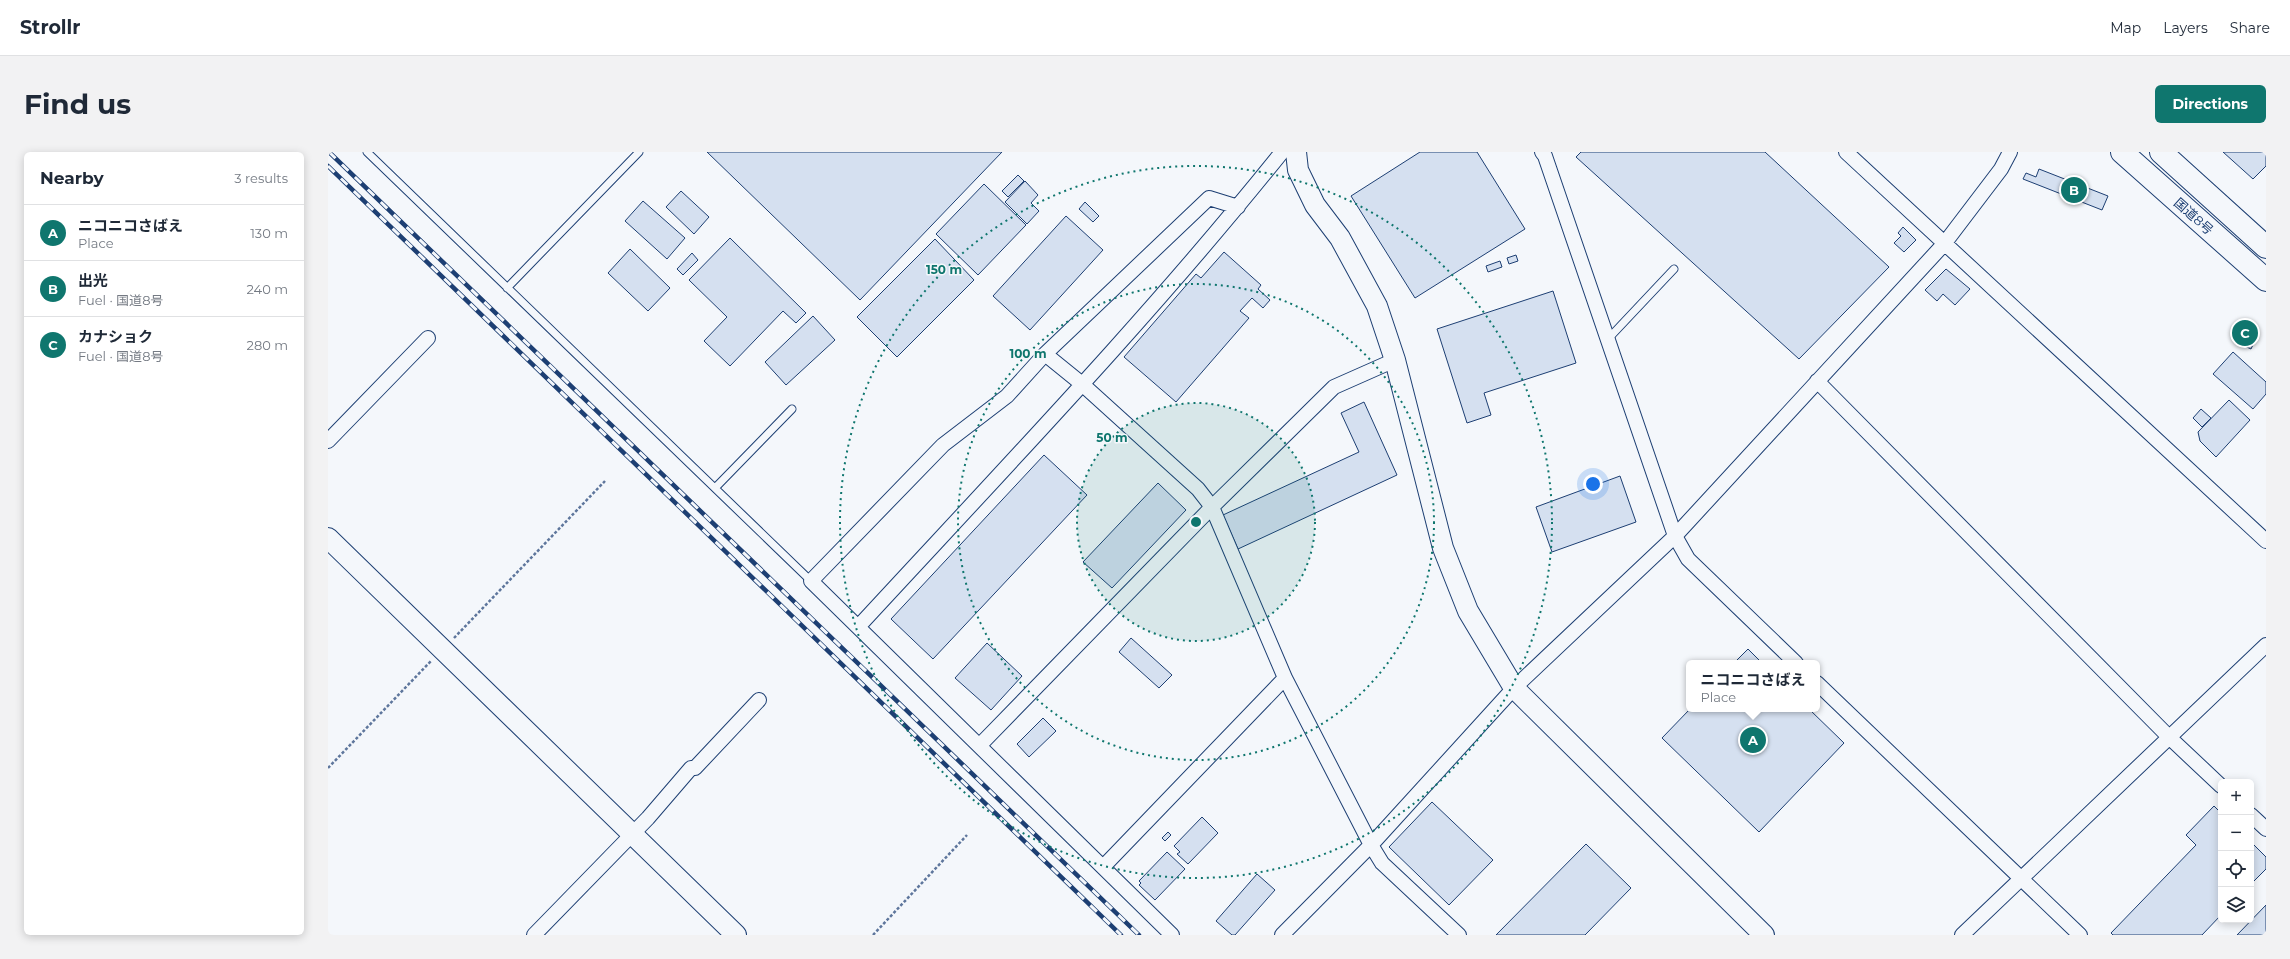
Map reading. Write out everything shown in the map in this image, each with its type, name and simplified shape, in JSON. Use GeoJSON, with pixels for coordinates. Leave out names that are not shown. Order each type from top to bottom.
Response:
{"type":"FeatureCollection","features":[{"type":"Feature","properties":{"kind":"highway","name":"国道8号"},"geometry":{"type":"LineString","coordinates":[[2122,152],[2266,280]]}},
{"type":"Feature","properties":{"kind":"highway","name":"国道8号"},"geometry":{"type":"LineString","coordinates":[[2161,152],[2266,247]]}},
{"type":"Feature","properties":{"kind":"street"},"geometry":{"type":"LineString","coordinates":[[858,627],[1082,384],[1238,207],[1282,152]]}},
{"type":"Feature","properties":{"kind":"street"},"geometry":{"type":"LineString","coordinates":[[1296,152],[1298,170],[1315,205],[1340,238],[1377,306],[1395,360],[1443,548],[1468,611],[1514,688],[1764,935]]}},
{"type":"Feature","properties":{"kind":"street"},"geometry":{"type":"LineString","coordinates":[[1846,152],[2266,541]]}},
{"type":"Feature","properties":{"kind":"street"},"geometry":{"type":"LineString","coordinates":[[1282,935],[1371,845],[1514,688],[1675,536],[1944,244],[2001,169],[2010,152]]}},
{"type":"Feature","properties":{"kind":"street"},"geometry":{"type":"LineString","coordinates":[[1545,154],[1675,536],[1688,559],[1793,660]]}},
{"type":"Feature","properties":{"kind":"street"},"geometry":{"type":"LineString","coordinates":[[1172,935],[980,745],[811,581],[943,445],[1007,396],[1045,354],[1209,198],[1238,207]]}},
{"type":"Feature","properties":{"kind":"street"},"geometry":{"type":"LineString","coordinates":[[328,441],[428,338]]}},
{"type":"Feature","properties":{"kind":"street"},"geometry":{"type":"LineString","coordinates":[[1045,354],[1082,384],[1198,488],[1212,507],[1285,678],[1371,845],[1382,863],[1459,935]]}},
{"type":"Feature","properties":{"kind":"street"},"geometry":{"type":"LineString","coordinates":[[980,745],[1212,507],[1334,387],[1395,360]]}},
{"type":"Feature","properties":{"kind":"street"},"geometry":{"type":"LineString","coordinates":[[1817,381],[2169,737],[2218,783]]}},
{"type":"Feature","properties":{"kind":"street"},"geometry":{"type":"LineString","coordinates":[[328,538],[736,935]]}},
{"type":"Feature","properties":{"kind":"street"},"geometry":{"type":"LineString","coordinates":[[1962,935],[2022,880],[2266,644]]}},
{"type":"Feature","properties":{"kind":"street"},"geometry":{"type":"LineString","coordinates":[[1103,867],[1285,678]]}},
{"type":"Feature","properties":{"kind":"street"},"geometry":{"type":"LineString","coordinates":[[1820,686],[2080,935]]}},
{"type":"Feature","properties":{"kind":"street"},"geometry":{"type":"LineString","coordinates":[[534,935],[648,818],[691,768],[695,768],[759,700]]}},
{"type":"Feature","properties":{"kind":"street"},"geometry":{"type":"LineString","coordinates":[[2252,815],[2266,829]]}},
{"type":"Feature","properties":{"kind":"lane"},"geometry":{"type":"LineString","coordinates":[[367,152],[811,581]]}},
{"type":"Feature","properties":{"kind":"lane"},"geometry":{"type":"LineString","coordinates":[[507,288],[639,152]]}},
{"type":"Feature","properties":{"kind":"lane"},"geometry":{"type":"LineString","coordinates":[[1607,339],[1674,268]]}},
{"type":"Feature","properties":{"kind":"lane"},"geometry":{"type":"LineString","coordinates":[[715,488],[792,409]]}},
{"type":"Feature","properties":{"kind":"path"},"geometry":{"type":"LineString","coordinates":[[328,768],[604,481]]}},
{"type":"Feature","properties":{"kind":"path"},"geometry":{"type":"LineString","coordinates":[[873,935],[967,836]]}},
{"type":"Feature","properties":{"kind":"building"},"geometry":{"type":"Polygon","coordinates":[[[707,152],[1002,152],[860,300],[707,152]]]}},
{"type":"Feature","properties":{"kind":"building"},"geometry":{"type":"Polygon","coordinates":[[[1420,152],[1477,152],[1525,229],[1415,298],[1351,196],[1420,152]]]}},
{"type":"Feature","properties":{"kind":"building"},"geometry":{"type":"Polygon","coordinates":[[[1581,152],[1765,152],[1889,267],[1799,359],[1576,157],[1581,152]]]}},
{"type":"Feature","properties":{"kind":"building"},"geometry":{"type":"Polygon","coordinates":[[[2223,152],[2266,152],[2266,166],[2253,179],[2223,152]]]}},
{"type":"Feature","properties":{"kind":"building"},"geometry":{"type":"Polygon","coordinates":[[[2039,169],[2108,196],[2102,210],[2023,179],[2026,173],[2036,177],[2039,169]]]}},
{"type":"Feature","properties":{"kind":"building"},"geometry":{"type":"Polygon","coordinates":[[[1018,175],[1024,181],[1008,197],[1002,191],[1018,175]]]}},
{"type":"Feature","properties":{"kind":"building"},"geometry":{"type":"Polygon","coordinates":[[[1025,181],[1038,195],[1031,203],[1039,211],[1027,224],[1005,202],[1025,181]]]}},
{"type":"Feature","properties":{"kind":"building"},"geometry":{"type":"Polygon","coordinates":[[[984,184],[1026,225],[978,275],[936,234],[984,184]]]}},
{"type":"Feature","properties":{"kind":"building"},"geometry":{"type":"Polygon","coordinates":[[[681,191],[709,217],[694,234],[666,207],[681,191]]]}},
{"type":"Feature","properties":{"kind":"building"},"geometry":{"type":"Polygon","coordinates":[[[643,201],[685,238],[667,259],[625,221],[643,201]]]}},
{"type":"Feature","properties":{"kind":"building"},"geometry":{"type":"Polygon","coordinates":[[[1085,202],[1099,216],[1093,222],[1079,209],[1085,202]]]}},
{"type":"Feature","properties":{"kind":"building"},"geometry":{"type":"Polygon","coordinates":[[[1066,216],[1103,250],[1030,330],[993,296],[1066,216]]]}},
{"type":"Feature","properties":{"kind":"building"},"geometry":{"type":"Polygon","coordinates":[[[1903,227],[1916,240],[1904,252],[1894,243],[1901,236],[1898,233],[1903,227]]]}},
{"type":"Feature","properties":{"kind":"building"},"geometry":{"type":"Polygon","coordinates":[[[730,238],[806,313],[796,323],[783,311],[730,366],[704,341],[727,317],[689,280],[730,238]]]}},
{"type":"Feature","properties":{"kind":"building"},"geometry":{"type":"Polygon","coordinates":[[[935,239],[974,280],[897,357],[857,317],[935,239]]]}},
{"type":"Feature","properties":{"kind":"building"},"geometry":{"type":"Polygon","coordinates":[[[630,249],[670,288],[648,311],[608,273],[630,249]]]}},
{"type":"Feature","properties":{"kind":"building"},"geometry":{"type":"Polygon","coordinates":[[[1224,252],[1261,285],[1258,289],[1270,300],[1263,308],[1252,298],[1240,311],[1249,318],[1176,402],[1124,357],[1196,274],[1201,278],[1224,252]]]}},
{"type":"Feature","properties":{"kind":"building"},"geometry":{"type":"Polygon","coordinates":[[[692,253],[698,260],[683,275],[677,269],[692,253]]]}},
{"type":"Feature","properties":{"kind":"building"},"geometry":{"type":"Polygon","coordinates":[[[1516,255],[1518,261],[1509,264],[1507,258],[1516,255]]]}},
{"type":"Feature","properties":{"kind":"building"},"geometry":{"type":"Polygon","coordinates":[[[1500,261],[1502,267],[1488,272],[1486,266],[1500,261]]]}},
{"type":"Feature","properties":{"kind":"building"},"geometry":{"type":"Polygon","coordinates":[[[1946,269],[1970,289],[1955,305],[1943,294],[1937,301],[1925,290],[1946,269]]]}},
{"type":"Feature","properties":{"kind":"building"},"geometry":{"type":"Polygon","coordinates":[[[1553,291],[1576,363],[1484,393],[1491,415],[1467,423],[1437,329],[1553,291]]]}},
{"type":"Feature","properties":{"kind":"building"},"geometry":{"type":"Polygon","coordinates":[[[813,316],[835,340],[786,385],[765,362],[813,316]]]}},
{"type":"Feature","properties":{"kind":"building"},"geometry":{"type":"Polygon","coordinates":[[[2245,322],[2250,324],[2256,338],[2251,349],[2236,342],[2245,322]]]}},
{"type":"Feature","properties":{"kind":"building"},"geometry":{"type":"Polygon","coordinates":[[[2233,352],[2266,382],[2266,394],[2253,409],[2213,374],[2233,352]]]}},
{"type":"Feature","properties":{"kind":"building"},"geometry":{"type":"Polygon","coordinates":[[[2229,400],[2250,420],[2216,457],[2200,441],[2198,432],[2229,400]]]}},
{"type":"Feature","properties":{"kind":"building"},"geometry":{"type":"Polygon","coordinates":[[[1364,402],[1397,475],[1238,549],[1223,515],[1359,452],[1341,413],[1364,402]]]}},
{"type":"Feature","properties":{"kind":"building"},"geometry":{"type":"Polygon","coordinates":[[[2201,409],[2211,418],[2202,427],[2193,418],[2201,409]]]}},
{"type":"Feature","properties":{"kind":"building"},"geometry":{"type":"Polygon","coordinates":[[[1044,455],[1087,495],[933,659],[891,619],[1044,455]]]}},
{"type":"Feature","properties":{"kind":"building"},"geometry":{"type":"Polygon","coordinates":[[[1620,476],[1636,522],[1552,552],[1536,507],[1620,476]]]}},
{"type":"Feature","properties":{"kind":"building"},"geometry":{"type":"Polygon","coordinates":[[[1158,483],[1186,510],[1112,588],[1083,562],[1158,483]]]}},
{"type":"Feature","properties":{"kind":"building"},"geometry":{"type":"Polygon","coordinates":[[[1131,638],[1172,675],[1159,688],[1119,652],[1131,638]]]}},
{"type":"Feature","properties":{"kind":"building"},"geometry":{"type":"Polygon","coordinates":[[[987,643],[1022,676],[991,710],[955,678],[987,643]]]}},
{"type":"Feature","properties":{"kind":"building"},"geometry":{"type":"Polygon","coordinates":[[[1748,649],[1759,660],[1737,660],[1748,649]]]}},
{"type":"Feature","properties":{"kind":"building"},"geometry":{"type":"Polygon","coordinates":[[[1687,712],[1812,712],[1844,743],[1759,832],[1662,738],[1687,712]]]}},
{"type":"Feature","properties":{"kind":"building"},"geometry":{"type":"Polygon","coordinates":[[[1043,718],[1056,731],[1029,757],[1017,744],[1043,718]]]}},
{"type":"Feature","properties":{"kind":"building"},"geometry":{"type":"Polygon","coordinates":[[[1432,802],[1493,860],[1449,905],[1389,847],[1432,802]]]}},
{"type":"Feature","properties":{"kind":"building"},"geometry":{"type":"Polygon","coordinates":[[[2214,806],[2218,810],[2218,918],[2202,935],[2113,935],[2111,933],[2196,845],[2186,835],[2214,806]]]}},
{"type":"Feature","properties":{"kind":"building"},"geometry":{"type":"Polygon","coordinates":[[[1202,817],[1218,833],[1188,864],[1177,854],[1180,852],[1174,846],[1202,817]]]}},
{"type":"Feature","properties":{"kind":"building"},"geometry":{"type":"Polygon","coordinates":[[[1168,832],[1171,835],[1165,841],[1162,838],[1168,832]]]}},
{"type":"Feature","properties":{"kind":"building"},"geometry":{"type":"Polygon","coordinates":[[[1586,844],[1631,888],[1585,935],[1496,935],[1586,844]]]}},
{"type":"Feature","properties":{"kind":"building"},"geometry":{"type":"Polygon","coordinates":[[[2254,845],[2266,857],[2266,869],[2254,881],[2254,845]]]}},
{"type":"Feature","properties":{"kind":"building"},"geometry":{"type":"Polygon","coordinates":[[[1167,852],[1185,869],[1155,900],[1139,885],[1141,883],[1139,881],[1167,852]]]}},
{"type":"Feature","properties":{"kind":"building"},"geometry":{"type":"Polygon","coordinates":[[[1257,874],[1275,890],[1235,935],[1232,935],[1216,921],[1257,874]]]}},
{"type":"Feature","properties":{"kind":"building"},"geometry":{"type":"Polygon","coordinates":[[[2266,905],[2266,935],[2237,935],[2249,923],[2254,923],[2254,917],[2266,905]]]}},
{"type":"Feature","properties":{"kind":"railway"},"geometry":{"type":"LineString","coordinates":[[329,152],[1139,935]]}},
{"type":"Feature","properties":{"kind":"railway"},"geometry":{"type":"LineString","coordinates":[[328,166],[1121,935]]}},
{"type":"Feature","properties":{"kind":"place","name":"出光"},"geometry":{"type":"Point","coordinates":[2074,190]}},
{"type":"Feature","properties":{"kind":"place","name":"カナショク"},"geometry":{"type":"Point","coordinates":[2245,333]}},
{"type":"Feature","properties":{"kind":"place","name":"ニコニコさばえ"},"geometry":{"type":"Point","coordinates":[1753,740]}}]}
